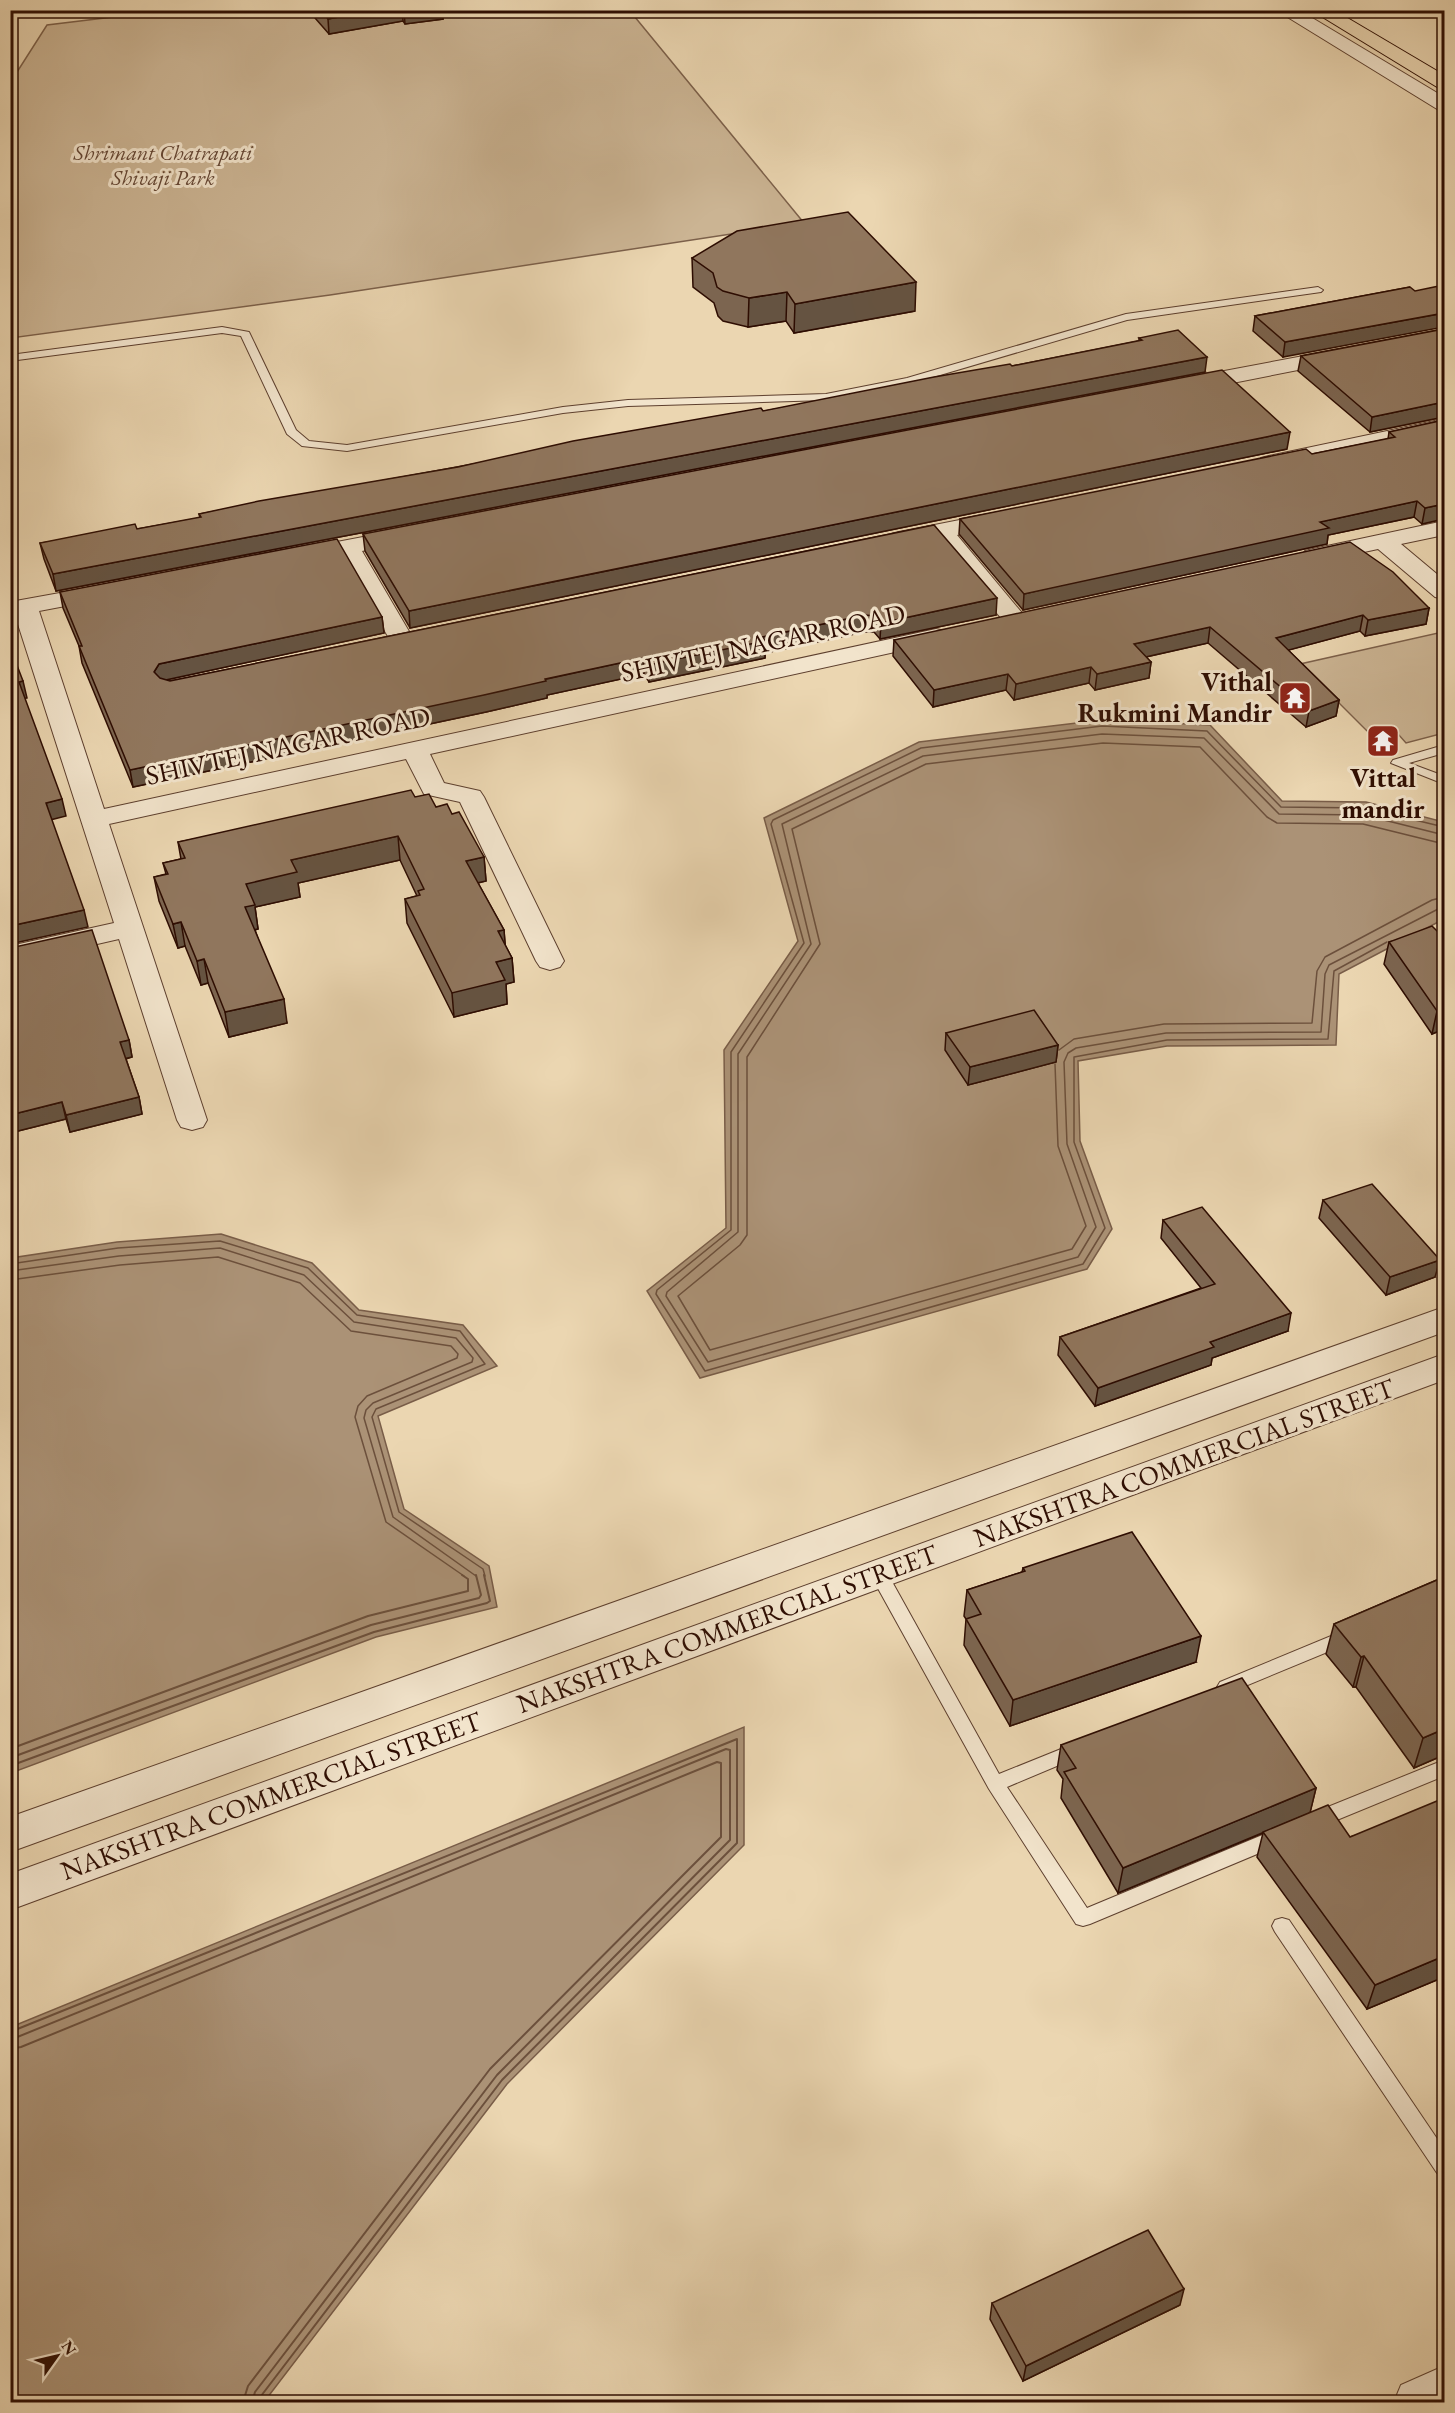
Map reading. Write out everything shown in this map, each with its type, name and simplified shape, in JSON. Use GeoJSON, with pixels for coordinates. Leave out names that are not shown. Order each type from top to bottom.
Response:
{"type":"FeatureCollection","features":[{"type":"Feature","properties":{"kind":"main road"},"geometry":{"type":"LineString","coordinates":[[1320,10],[1444,83]]}},
{"type":"Feature","properties":{"kind":"street"},"geometry":{"type":"LineString","coordinates":[[1285,10],[1444,105]]}},
{"type":"Feature","properties":{"kind":"street"},"geometry":{"type":"LineString","coordinates":[[1164,389],[1363,351]]}},
{"type":"Feature","properties":{"kind":"street"},"geometry":{"type":"LineString","coordinates":[[1245,468],[1444,426]]}},
{"type":"Feature","properties":{"kind":"street"},"geometry":{"type":"LineString","coordinates":[[882,543],[1023,514]]}},
{"type":"Feature","properties":{"kind":"street"},"geometry":{"type":"LineString","coordinates":[[1291,560],[1444,528]]}},
{"type":"Feature","properties":{"kind":"street"},"geometry":{"type":"LineString","coordinates":[[279,560],[429,531]]}},
{"type":"Feature","properties":{"kind":"street"},"geometry":{"type":"LineString","coordinates":[[941,531],[1015,619]]}},
{"type":"Feature","properties":{"kind":"street"},"geometry":{"type":"LineString","coordinates":[[1383,541],[1444,592]]}},
{"type":"Feature","properties":{"kind":"street"},"geometry":{"type":"LineString","coordinates":[[348,547],[402,640]]}},
{"type":"Feature","properties":{"kind":"street"},"geometry":{"type":"LineString","coordinates":[[129,588],[18,608],[94,819],[192,1120]]}},
{"type":"Feature","properties":{"kind":"street","name":"SHIVTEJ NAGAR ROAD"},"geometry":{"type":"LineString","coordinates":[[94,819],[957,631]]}},
{"type":"Feature","properties":{"kind":"street"},"geometry":{"type":"LineString","coordinates":[[415,749],[433,788],[471,797],[550,962]]}},
{"type":"Feature","properties":{"kind":"street"},"geometry":{"type":"LineString","coordinates":[[10,956],[129,928]]}},
{"type":"Feature","properties":{"kind":"street","name":"NAKSHTRA COMMERCIAL STREET"},"geometry":{"type":"LineString","coordinates":[[10,1835],[1444,1319]]}},
{"type":"Feature","properties":{"kind":"street","name":"NAKSHTRA COMMERCIAL STREET"},"geometry":{"type":"LineString","coordinates":[[10,1892],[1444,1367]]}},
{"type":"Feature","properties":{"kind":"lane"},"geometry":{"type":"LineString","coordinates":[[10,358],[222,330],[238,331],[245,334],[291,432],[306,444],[347,448],[563,411],[628,403],[826,397],[863,391],[1026,349],[1126,317],[1318,290]]}},
{"type":"Feature","properties":{"kind":"lane"},"geometry":{"type":"LineString","coordinates":[[1444,749],[1397,763],[1444,780]]}},
{"type":"Feature","properties":{"kind":"lane"},"geometry":{"type":"LineString","coordinates":[[879,1574],[995,1784],[1083,1918],[1444,1767]]}},
{"type":"Feature","properties":{"kind":"lane"},"geometry":{"type":"LineString","coordinates":[[1215,1692],[1368,1628]]}},
{"type":"Feature","properties":{"kind":"lane"},"geometry":{"type":"LineString","coordinates":[[995,1784],[1094,1743]]}},
{"type":"Feature","properties":{"kind":"lane"},"geometry":{"type":"LineString","coordinates":[[1282,1926],[1444,2166]]}},
{"type":"Feature","properties":{"kind":"green space","name":"Shrimant Chatrapati Shivaji Park"},"geometry":{"type":"Polygon","coordinates":[[[171,10],[630,11],[804,223],[330,295],[11,338],[10,83],[47,25],[171,10]]]}},
{"type":"Feature","properties":{"kind":"green space"},"geometry":{"type":"Polygon","coordinates":[[[1438,633],[1444,639],[1444,733],[1406,743],[1391,726],[1369,733],[1300,664],[1438,633]]]}},
{"type":"Feature","properties":{"kind":"water"},"geometry":{"type":"Polygon","coordinates":[[[1102,720],[1210,725],[1282,801],[1366,802],[1444,822],[1444,919],[1339,974],[1336,1045],[1167,1046],[1078,1061],[1080,1141],[1112,1229],[1087,1269],[700,1378],[647,1291],[726,1228],[724,1050],[798,941],[764,818],[919,742],[1102,720]]]}},
{"type":"Feature","properties":{"kind":"water"},"geometry":{"type":"Polygon","coordinates":[[[221,1234],[312,1263],[359,1310],[463,1325],[497,1366],[378,1416],[404,1509],[489,1566],[497,1607],[376,1637],[11,1773],[11,1258],[117,1242],[221,1234]]]}},
{"type":"Feature","properties":{"kind":"water"},"geometry":{"type":"Polygon","coordinates":[[[744,1727],[744,1845],[507,2084],[264,2402],[11,2402],[11,2027],[744,1727]]]}},
{"type":"Feature","properties":{"kind":"building"},"geometry":{"type":"Polygon","coordinates":[[[320,10],[378,10],[328,19],[320,10]]]}},
{"type":"Feature","properties":{"kind":"building"},"geometry":{"type":"Polygon","coordinates":[[[848,212],[916,282],[795,304],[787,292],[749,298],[723,291],[717,287],[713,273],[692,258],[737,231],[848,212]]]}},
{"type":"Feature","properties":{"kind":"building"},"geometry":{"type":"Polygon","coordinates":[[[1444,285],[1444,313],[1285,342],[1255,316],[1410,287],[1415,291],[1444,285]]]}},
{"type":"Feature","properties":{"kind":"building"},"geometry":{"type":"Polygon","coordinates":[[[1444,329],[1444,402],[1372,417],[1301,356],[1444,329]]]}},
{"type":"Feature","properties":{"kind":"building"},"geometry":{"type":"Polygon","coordinates":[[[1178,330],[1207,357],[53,574],[40,543],[135,524],[137,529],[201,517],[199,514],[259,501],[458,467],[573,441],[761,408],[763,411],[934,377],[1010,364],[1012,366],[1142,340],[1139,338],[1178,330]]]}},
{"type":"Feature","properties":{"kind":"building"},"geometry":{"type":"Polygon","coordinates":[[[1222,370],[1290,432],[409,611],[363,534],[1222,370]]]}},
{"type":"Feature","properties":{"kind":"building"},"geometry":{"type":"Polygon","coordinates":[[[1444,420],[1444,504],[1425,508],[1417,501],[1320,522],[1329,528],[1024,594],[960,519],[1306,449],[1312,454],[1395,437],[1389,432],[1444,420]]]}},
{"type":"Feature","properties":{"kind":"building"},"geometry":{"type":"Polygon","coordinates":[[[934,525],[997,598],[881,623],[875,616],[865,615],[762,637],[765,641],[648,665],[643,658],[484,695],[130,770],[79,646],[82,646],[60,592],[337,539],[382,617],[159,664],[154,672],[160,678],[170,681],[934,525]]]}},
{"type":"Feature","properties":{"kind":"building"},"geometry":{"type":"Polygon","coordinates":[[[1350,542],[1393,572],[1429,608],[1368,620],[1363,615],[1276,638],[1339,700],[1309,711],[1210,627],[1134,644],[1151,662],[1097,674],[1091,667],[1016,684],[1008,674],[934,690],[894,640],[1350,542]]]}},
{"type":"Feature","properties":{"kind":"building"},"geometry":{"type":"Polygon","coordinates":[[[10,647],[23,681],[19,682],[62,799],[46,803],[84,910],[10,926],[10,647]]]}},
{"type":"Feature","properties":{"kind":"building"},"geometry":{"type":"Polygon","coordinates":[[[411,790],[415,797],[429,794],[436,807],[447,804],[452,814],[459,812],[484,857],[466,861],[504,930],[498,931],[512,958],[496,962],[505,980],[452,993],[405,899],[420,895],[418,891],[424,889],[398,836],[291,860],[297,872],[246,884],[255,905],[245,907],[284,999],[225,1012],[204,959],[197,961],[181,922],[173,924],[154,877],[168,874],[163,863],[185,858],[178,842],[411,790]]]}},
{"type":"Feature","properties":{"kind":"building"},"geometry":{"type":"Polygon","coordinates":[[[1432,926],[1438,932],[1444,930],[1444,1009],[1437,1011],[1389,942],[1432,926]]]}},
{"type":"Feature","properties":{"kind":"building"},"geometry":{"type":"Polygon","coordinates":[[[92,930],[129,1040],[120,1042],[139,1097],[66,1115],[62,1102],[10,1115],[10,948],[92,930]]]}},
{"type":"Feature","properties":{"kind":"building"},"geometry":{"type":"Polygon","coordinates":[[[1034,1010],[1058,1045],[970,1067],[946,1033],[1034,1010]]]}},
{"type":"Feature","properties":{"kind":"building"},"geometry":{"type":"Polygon","coordinates":[[[1372,1184],[1440,1260],[1390,1277],[1323,1200],[1372,1184]]]}},
{"type":"Feature","properties":{"kind":"building"},"geometry":{"type":"Polygon","coordinates":[[[1202,1207],[1291,1313],[1210,1342],[1214,1347],[1098,1388],[1060,1337],[1215,1284],[1163,1220],[1202,1207]]]}},
{"type":"Feature","properties":{"kind":"building"},"geometry":{"type":"Polygon","coordinates":[[[1132,1532],[1201,1636],[1013,1700],[966,1619],[981,1614],[967,1590],[1025,1571],[1023,1568],[1132,1532]]]}},
{"type":"Feature","properties":{"kind":"building"},"geometry":{"type":"Polygon","coordinates":[[[1444,1577],[1444,1729],[1423,1738],[1364,1656],[1361,1657],[1334,1624],[1444,1577]]]}},
{"type":"Feature","properties":{"kind":"building"},"geometry":{"type":"Polygon","coordinates":[[[1242,1678],[1316,1788],[1123,1868],[1064,1772],[1076,1768],[1061,1745],[1242,1678]]]}},
{"type":"Feature","properties":{"kind":"building"},"geometry":{"type":"Polygon","coordinates":[[[1437,1801],[1444,1810],[1444,1956],[1375,1985],[1263,1832],[1328,1805],[1350,1837],[1437,1801]]]}},
{"type":"Feature","properties":{"kind":"building"},"geometry":{"type":"Polygon","coordinates":[[[1148,2230],[1184,2289],[1026,2366],[992,2303],[1148,2230]]]}},
{"type":"Feature","properties":{"kind":"place","name":"Vithal Rukmini Mandir"},"geometry":{"type":"Point","coordinates":[1295,698]}},
{"type":"Feature","properties":{"kind":"place","name":"Vittal mandir"},"geometry":{"type":"Point","coordinates":[1383,741]}}]}
